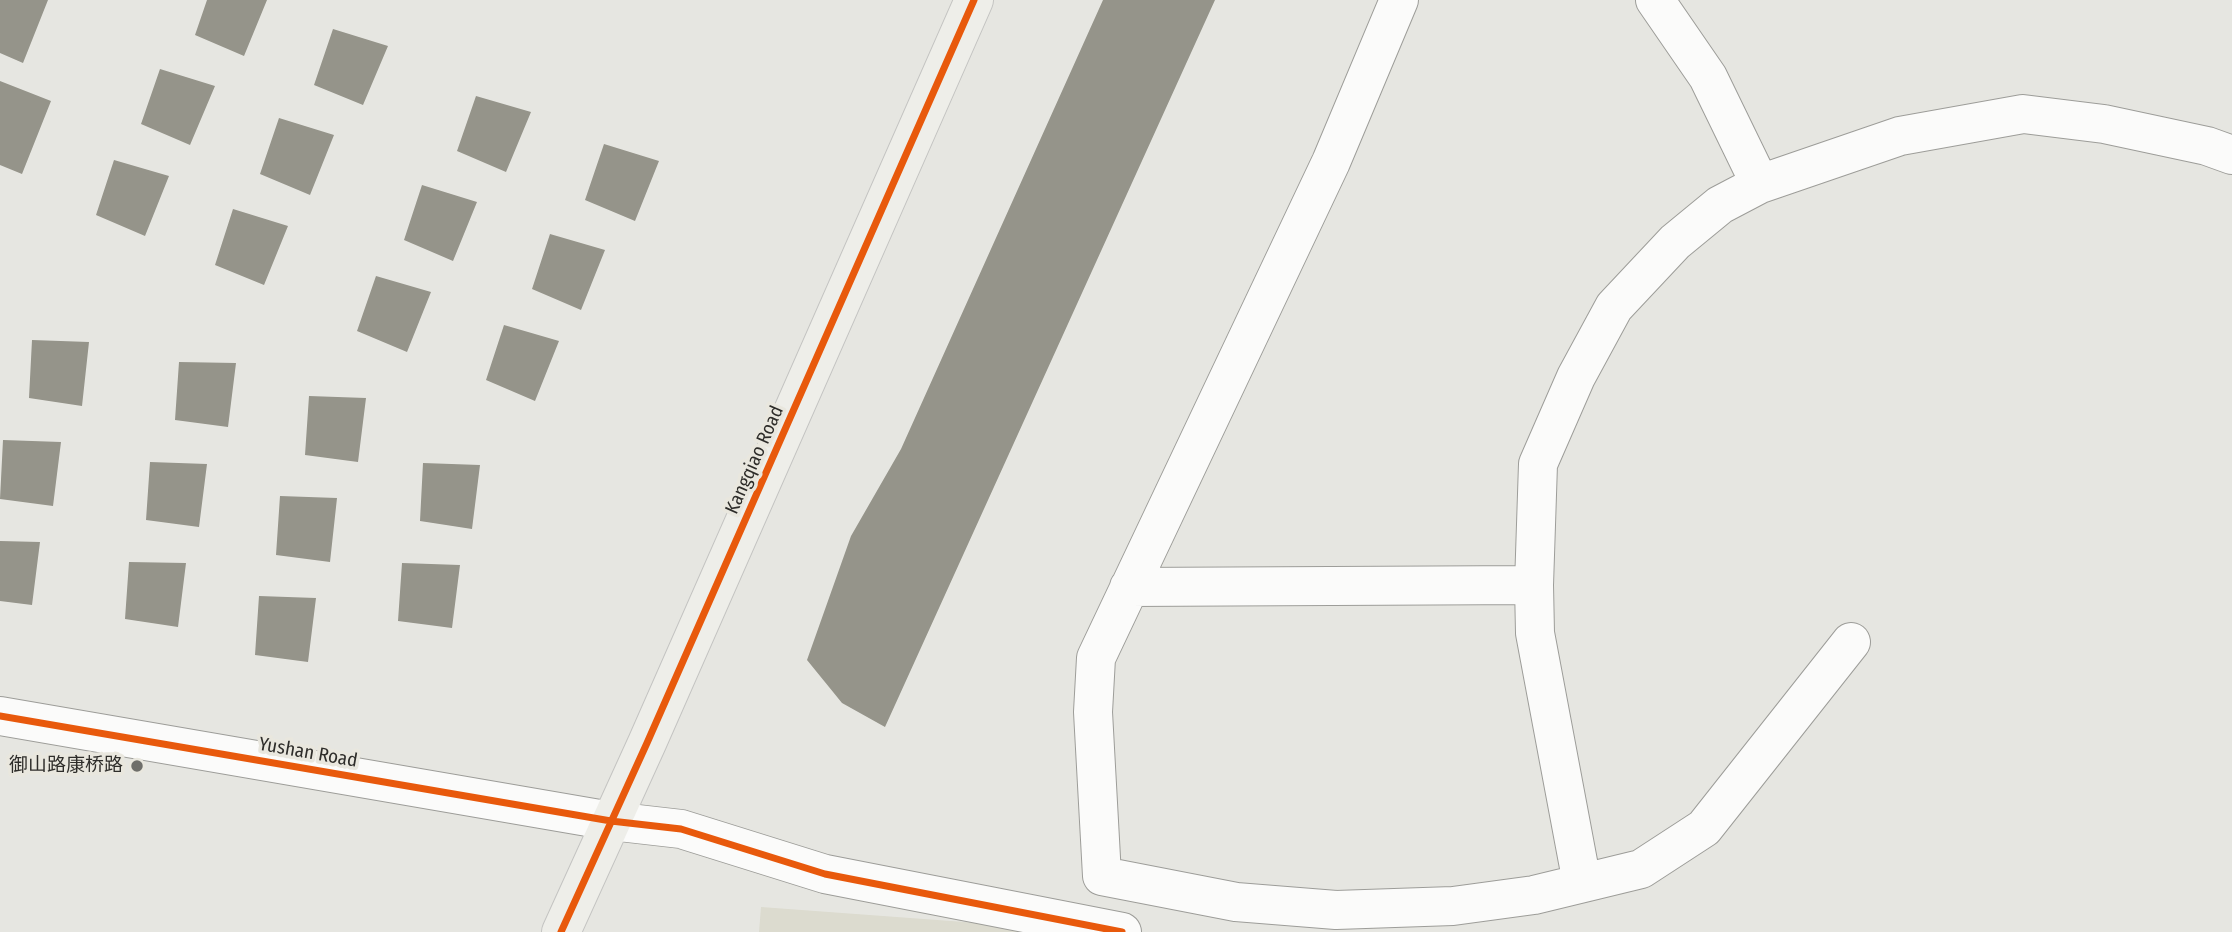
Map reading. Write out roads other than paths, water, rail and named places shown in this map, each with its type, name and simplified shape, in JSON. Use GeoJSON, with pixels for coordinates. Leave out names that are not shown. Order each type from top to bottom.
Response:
{"type":"FeatureCollection","features":[{"type":"Feature","properties":{"kind":"main road","name":"Kangqiao Road"},"geometry":{"type":"LineString","coordinates":[[561,932],[974,0]]}},
{"type":"Feature","properties":{"kind":"street"},"geometry":{"type":"LineString","coordinates":[[1399,0],[1331,162],[1096,658],[1093,712],[1102,876],[1236,902],[1336,910],[1453,906],[1534,895],[1641,869],[1703,828],[1851,642]]}},
{"type":"Feature","properties":{"kind":"street"},"geometry":{"type":"LineString","coordinates":[[1655,0],[1708,77],[1760,184]]}},
{"type":"Feature","properties":{"kind":"street"},"geometry":{"type":"LineString","coordinates":[[1582,883],[1535,633],[1538,464],[1576,377],[1614,307],[1675,242],[1720,205],[1760,184],[1900,136],[2024,114],[2104,124],[2207,146],[2232,155]]}},
{"type":"Feature","properties":{"kind":"street"},"geometry":{"type":"LineString","coordinates":[[1129,587],[1534,585]]}},
{"type":"Feature","properties":{"kind":"street","name":"Yushan Road"},"geometry":{"type":"LineString","coordinates":[[0,716],[611,821],[681,829],[825,874],[1122,932]]}},
{"type":"Feature","properties":{"kind":"place","name":"御山路康桥路"},"geometry":{"type":"Point","coordinates":[137,766]}}]}
